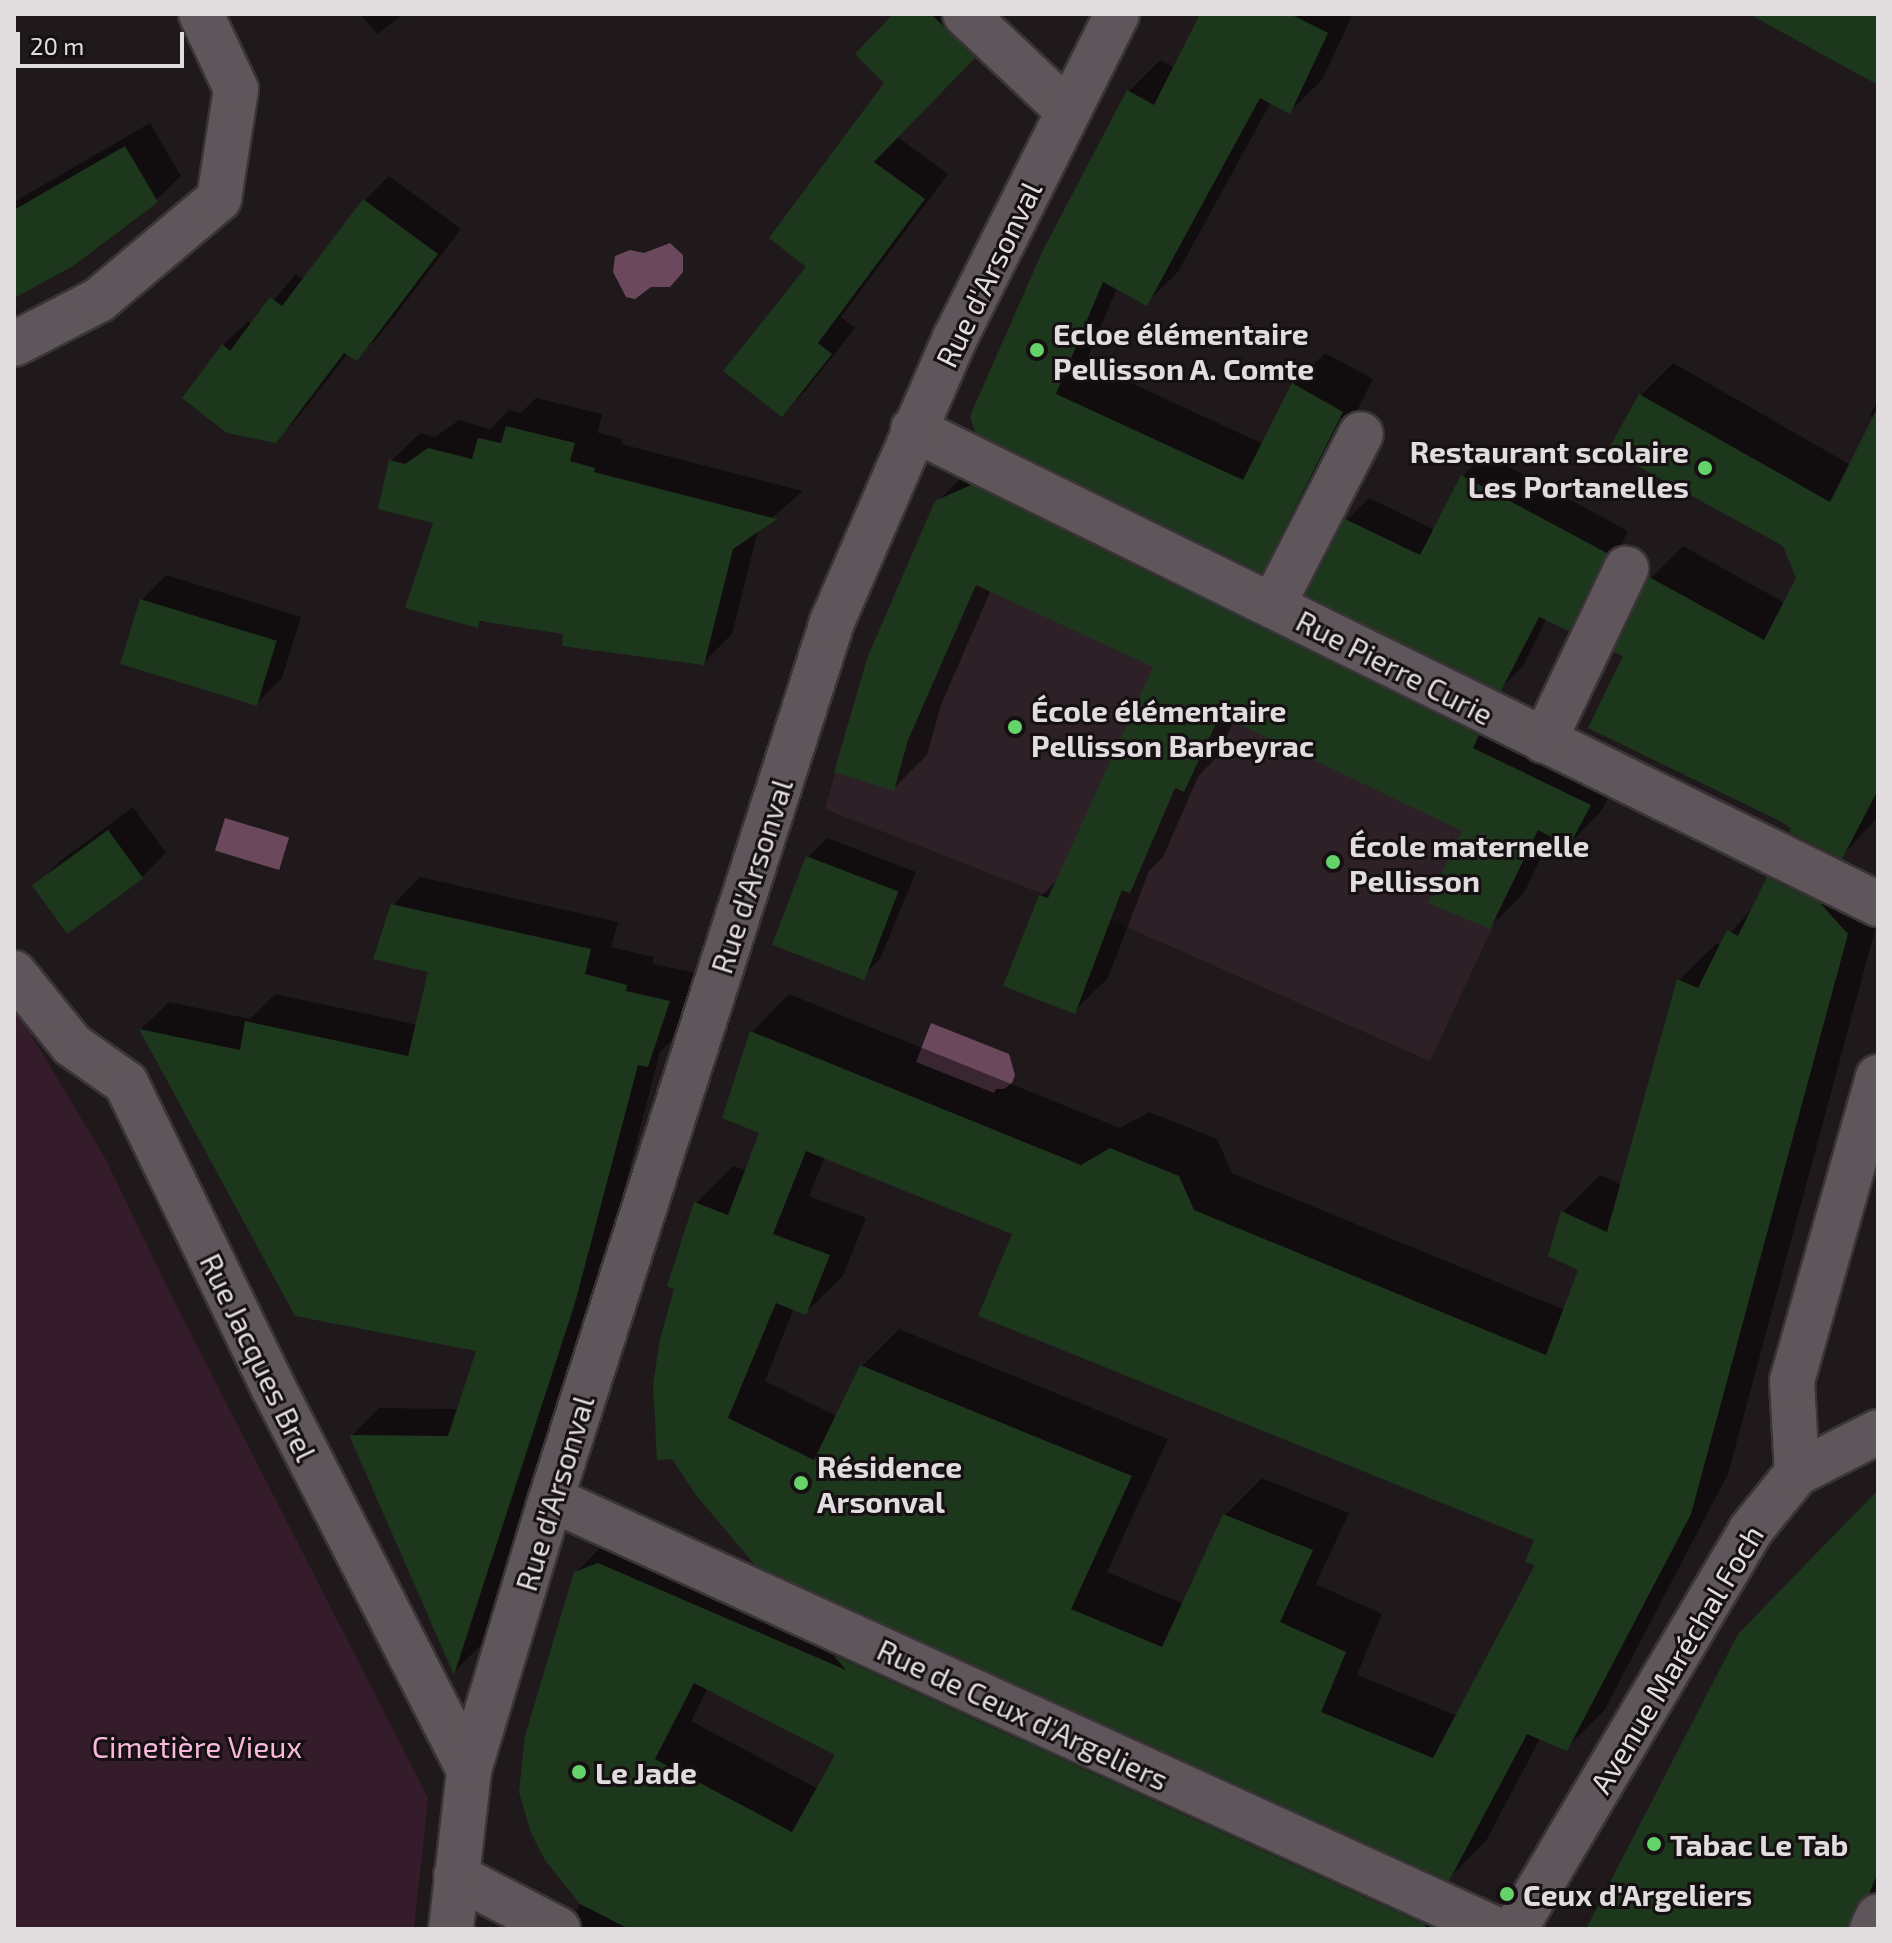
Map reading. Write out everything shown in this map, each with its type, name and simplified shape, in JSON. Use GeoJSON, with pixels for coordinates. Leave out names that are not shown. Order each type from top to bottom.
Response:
{"type":"FeatureCollection","features":[{"type":"Feature","properties":{"kind":"street"},"geometry":{"type":"LineString","coordinates":[[14,344],[99,300],[219,199],[236,89],[201,14]]}},
{"type":"Feature","properties":{"kind":"street"},"geometry":{"type":"LineString","coordinates":[[965,14],[1068,111]]}},
{"type":"Feature","properties":{"kind":"street","name":"Rue d'Arsonval"},"geometry":{"type":"LineString","coordinates":[[451,1929],[469,1770],[551,1499],[832,622],[913,429],[1117,14]]}},
{"type":"Feature","properties":{"kind":"street","name":"Rue Pierre Curie"},"geometry":{"type":"LineString","coordinates":[[913,429],[1878,904]]}},
{"type":"Feature","properties":{"kind":"street"},"geometry":{"type":"LineString","coordinates":[[1273,605],[1361,434]]}},
{"type":"Feature","properties":{"kind":"street"},"geometry":{"type":"LineString","coordinates":[[1544,741],[1626,569]]}},
{"type":"Feature","properties":{"kind":"street","name":"Rue Jacques Brel"},"geometry":{"type":"LineString","coordinates":[[14,973],[72,1045],[126,1083],[273,1387],[469,1770]]}},
{"type":"Feature","properties":{"kind":"street"},"geometry":{"type":"LineString","coordinates":[[1797,1473],[1792,1381],[1878,1077]]}},
{"type":"Feature","properties":{"kind":"street","name":"Avenue Maréchal Foch"},"geometry":{"type":"LineString","coordinates":[[1515,1929],[1750,1531],[1797,1473],[1878,1432]]}},
{"type":"Feature","properties":{"kind":"street","name":"Rue de Ceux d'Argeliers"},"geometry":{"type":"LineString","coordinates":[[551,1499],[1495,1929]]}},
{"type":"Feature","properties":{"kind":"street"},"geometry":{"type":"LineString","coordinates":[[456,1876],[558,1929]]}},
{"type":"Feature","properties":{"kind":"street"},"geometry":{"type":"LineString","coordinates":[[1872,1929],[1878,1916]]}},
{"type":"Feature","properties":{"kind":"shaded area"},"geometry":{"type":"Polygon","coordinates":[[[670,243],[683,255],[683,272],[670,287],[651,287],[635,299],[626,297],[613,272],[615,256],[630,250],[644,253],[670,243]]]}},
{"type":"Feature","properties":{"kind":"shaded area"},"geometry":{"type":"Polygon","coordinates":[[[948,495],[1557,789],[1430,1061],[1120,924],[825,809],[868,656],[935,501],[948,495]]]}},
{"type":"Feature","properties":{"kind":"shaded area"},"geometry":{"type":"Polygon","coordinates":[[[225,818],[289,838],[279,870],[215,851],[225,818]]]}},
{"type":"Feature","properties":{"kind":"shaded area"},"geometry":{"type":"Polygon","coordinates":[[[931,1023],[1009,1054],[1015,1075],[1012,1083],[1004,1089],[996,1089],[994,1093],[916,1062],[931,1023]]]}},
{"type":"Feature","properties":{"kind":"green space","name":"Cimetière Vieux"},"geometry":{"type":"Polygon","coordinates":[[[14,1006],[106,1160],[170,1293],[428,1798],[414,1929],[14,1929],[14,1006]]]}},
{"type":"Feature","properties":{"kind":"building"},"geometry":{"type":"Polygon","coordinates":[[[893,14],[931,14],[975,58],[874,162],[925,199],[818,343],[832,354],[782,417],[723,371],[806,267],[769,238],[884,83],[855,54],[893,14]]]}},
{"type":"Feature","properties":{"kind":"building","name":"Ecloe élémentaire Pellisson A. Comte"},"geometry":{"type":"Polygon","coordinates":[[[1200,14],[1290,14],[1328,33],[1290,114],[1260,98],[1147,306],[1103,282],[1056,394],[1243,480],[1292,383],[1343,412],[1262,573],[975,432],[970,416],[1043,250],[1127,90],[1154,105],[1200,14]]]}},
{"type":"Feature","properties":{"kind":"building"},"geometry":{"type":"Polygon","coordinates":[[[1749,14],[1878,14],[1878,85],[1749,14]]]}},
{"type":"Feature","properties":{"kind":"building"},"geometry":{"type":"Polygon","coordinates":[[[125,146],[158,202],[73,266],[14,298],[14,210],[125,146]]]}},
{"type":"Feature","properties":{"kind":"building"},"geometry":{"type":"Polygon","coordinates":[[[363,199],[438,254],[357,361],[344,353],[276,443],[227,433],[182,398],[222,344],[230,351],[270,297],[282,306],[363,199]]]}},
{"type":"Feature","properties":{"kind":"building"},"geometry":{"type":"Polygon","coordinates":[[[1639,394],[1830,502],[1878,407],[1878,790],[1842,859],[1789,832],[1791,828],[1780,821],[1588,728],[1623,656],[1614,652],[1649,577],[1764,640],[1796,578],[1783,546],[1608,450],[1639,394]]]}},
{"type":"Feature","properties":{"kind":"building"},"geometry":{"type":"Polygon","coordinates":[[[506,426],[575,443],[570,461],[595,468],[594,472],[777,519],[733,549],[704,665],[562,646],[563,634],[480,621],[478,628],[405,608],[433,523],[378,509],[389,460],[405,464],[428,448],[472,459],[478,438],[501,443],[506,426]]]}},
{"type":"Feature","properties":{"kind":"building"},"geometry":{"type":"Polygon","coordinates":[[[1461,475],[1607,553],[1569,631],[1539,617],[1501,691],[1306,595],[1345,519],[1420,555],[1461,475]]]}},
{"type":"Feature","properties":{"kind":"building"},"geometry":{"type":"Polygon","coordinates":[[[971,485],[1479,735],[1473,748],[1591,805],[1569,846],[1538,830],[1490,929],[1428,903],[1462,831],[1220,715],[1184,792],[1175,788],[1130,893],[1122,890],[1075,1014],[1003,986],[1039,895],[1048,898],[1153,667],[976,585],[908,740],[894,791],[834,772],[867,659],[935,501],[971,485]]]}},
{"type":"Feature","properties":{"kind":"building"},"geometry":{"type":"Polygon","coordinates":[[[140,599],[277,641],[257,706],[120,664],[140,599]]]}},
{"type":"Feature","properties":{"kind":"building"},"geometry":{"type":"Polygon","coordinates":[[[108,830],[143,879],[67,934],[32,885],[108,830]]]}},
{"type":"Feature","properties":{"kind":"building"},"geometry":{"type":"Polygon","coordinates":[[[806,856],[898,891],[864,980],[772,945],[806,856]]]}},
{"type":"Feature","properties":{"kind":"building"},"geometry":{"type":"Polygon","coordinates":[[[1767,877],[1820,903],[1848,934],[1691,1514],[1567,1751],[1527,1734],[1449,1881],[755,1565],[696,1495],[672,1459],[657,1460],[653,1385],[660,1339],[674,1289],[667,1286],[694,1202],[728,1215],[759,1133],[722,1118],[750,1031],[1081,1165],[1110,1148],[1179,1176],[1194,1210],[1546,1355],[1578,1270],[1548,1256],[1561,1211],[1607,1232],[1677,979],[1698,988],[1727,930],[1738,936],[1767,877]],[[806,1151],[773,1234],[830,1255],[806,1315],[776,1303],[728,1418],[814,1460],[860,1365],[1132,1476],[1071,1609],[1162,1647],[1223,1514],[1313,1550],[1280,1622],[1346,1652],[1321,1712],[1433,1758],[1535,1565],[1525,1562],[1534,1540],[978,1316],[1012,1234],[806,1151]]]}},
{"type":"Feature","properties":{"kind":"building"},"geometry":{"type":"Polygon","coordinates":[[[391,904],[591,949],[585,974],[627,985],[626,991],[670,1001],[648,1067],[638,1065],[575,1303],[454,1675],[349,1435],[448,1436],[476,1351],[295,1316],[139,1029],[240,1050],[245,1021],[408,1056],[428,972],[373,959],[391,904]]]}},
{"type":"Feature","properties":{"kind":"building"},"geometry":{"type":"Polygon","coordinates":[[[1878,1490],[1878,1872],[1869,1894],[1855,1906],[1847,1929],[1586,1929],[1738,1634],[1878,1490]]]}},
{"type":"Feature","properties":{"kind":"building"},"geometry":{"type":"Polygon","coordinates":[[[598,1563],[846,1670],[833,1655],[1426,1925],[1424,1929],[629,1929],[580,1904],[545,1860],[531,1833],[519,1792],[525,1736],[574,1572],[598,1563]],[[694,1683],[655,1759],[792,1832],[835,1755],[694,1683]]]}},
{"type":"Feature","properties":{"kind":"place","name":"Ecloe élémentaire Pellisson A. Comte"},"geometry":{"type":"Point","coordinates":[1037,350]}},
{"type":"Feature","properties":{"kind":"place","name":"Restaurant scolaire Les Portanelles"},"geometry":{"type":"Point","coordinates":[1705,468]}},
{"type":"Feature","properties":{"kind":"place","name":"École élémentaire Pellisson Barbeyrac"},"geometry":{"type":"Point","coordinates":[1015,727]}},
{"type":"Feature","properties":{"kind":"place","name":"École maternelle Pellisson"},"geometry":{"type":"Point","coordinates":[1333,862]}},
{"type":"Feature","properties":{"kind":"place","name":"Résidence Arsonval"},"geometry":{"type":"Point","coordinates":[801,1483]}},
{"type":"Feature","properties":{"kind":"place","name":"Le Jade"},"geometry":{"type":"Point","coordinates":[579,1772]}},
{"type":"Feature","properties":{"kind":"place","name":"Tabac Le Tab"},"geometry":{"type":"Point","coordinates":[1654,1844]}},
{"type":"Feature","properties":{"kind":"place","name":"Ceux d'Argeliers"},"geometry":{"type":"Point","coordinates":[1507,1894]}}]}
